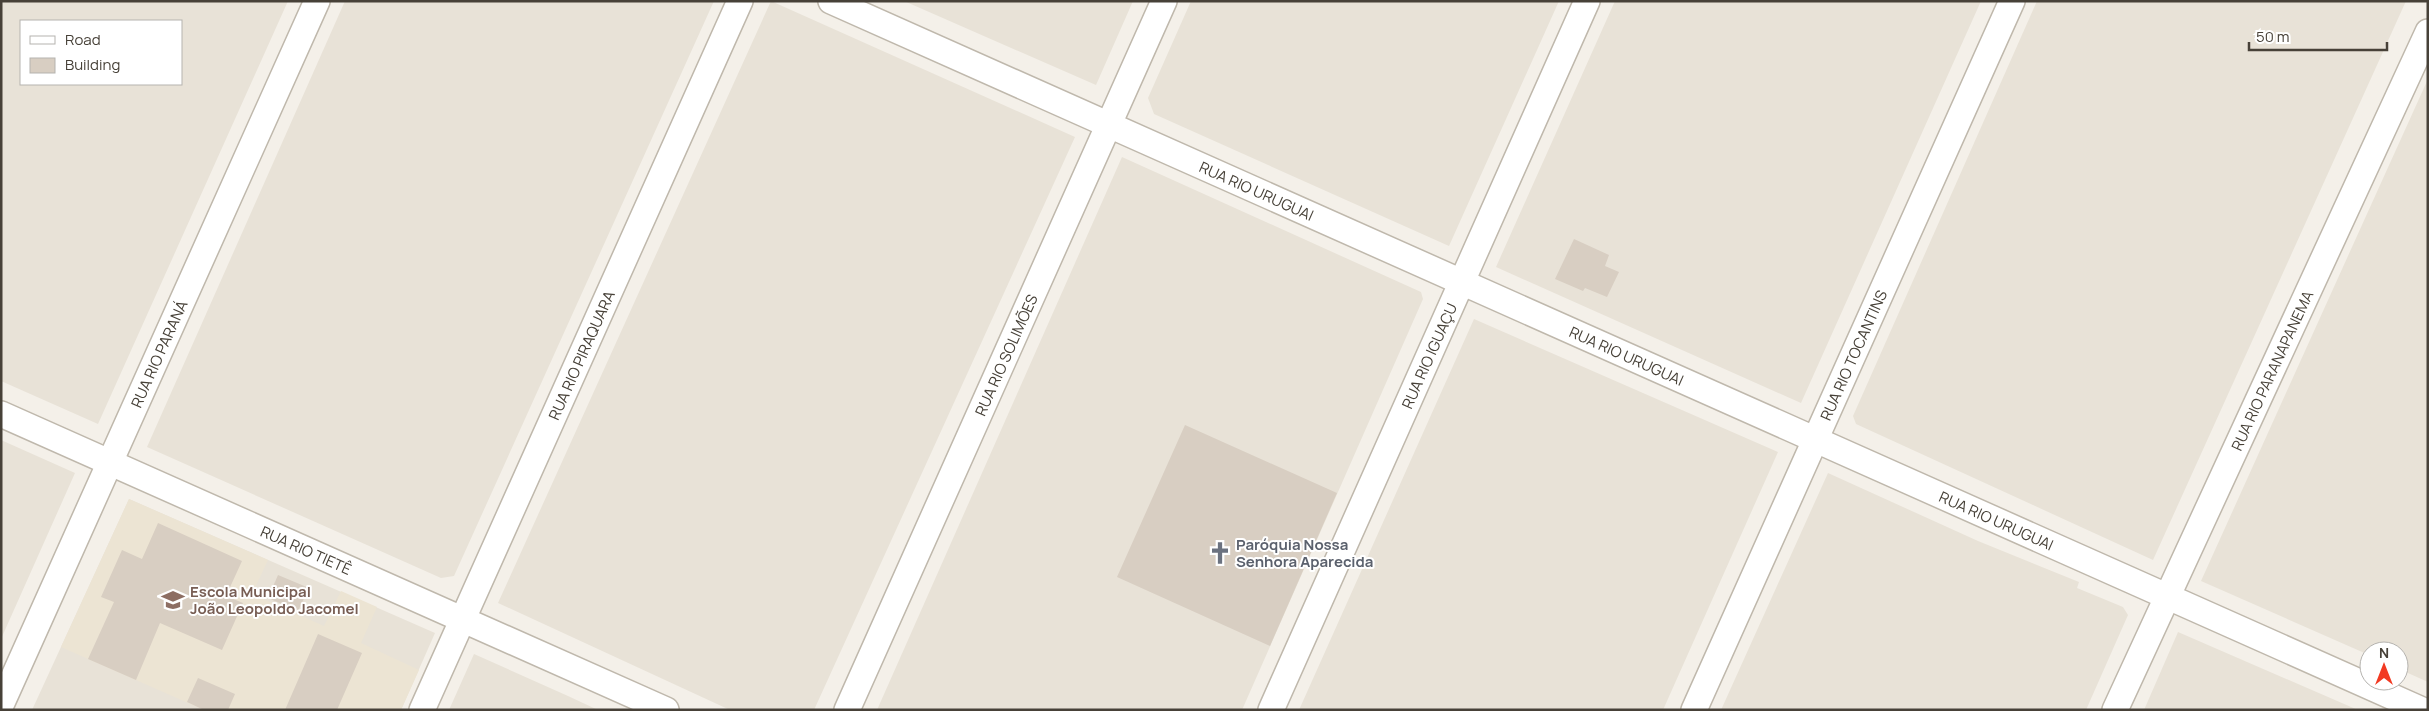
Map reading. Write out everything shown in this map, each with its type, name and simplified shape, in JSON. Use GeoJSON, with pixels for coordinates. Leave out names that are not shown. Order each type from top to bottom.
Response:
{"type":"FeatureCollection","features":[{"type":"Feature","properties":{"kind":"street","name":"RUA RIO PARANÁ"},"geometry":{"type":"LineString","coordinates":[[1,705],[317,1]]}},
{"type":"Feature","properties":{"kind":"street","name":"RUA RIO PIRAQUARA"},"geometry":{"type":"LineString","coordinates":[[422,710],[740,1]]}},
{"type":"Feature","properties":{"kind":"street","name":"RUA RIO URUGUAI"},"geometry":{"type":"LineString","coordinates":[[831,1],[2422,710]]}},
{"type":"Feature","properties":{"kind":"street","name":"RUA RIO SOLIMÕES"},"geometry":{"type":"LineString","coordinates":[[847,710],[1164,1]]}},
{"type":"Feature","properties":{"kind":"street","name":"RUA RIO IGUAÇU"},"geometry":{"type":"LineString","coordinates":[[1271,710],[1587,1]]}},
{"type":"Feature","properties":{"kind":"street","name":"RUA RIO TOCANTINS"},"geometry":{"type":"LineString","coordinates":[[1694,710],[2012,1]]}},
{"type":"Feature","properties":{"kind":"street","name":"RUA RIO PARANAPANEMA"},"geometry":{"type":"LineString","coordinates":[[2114,710],[2165,596],[2428,32]]}},
{"type":"Feature","properties":{"kind":"street","name":"RUA RIO TIETÊ"},"geometry":{"type":"LineString","coordinates":[[1,414],[666,710]]}},
{"type":"Feature","properties":{"kind":"shaded area"},"geometry":{"type":"Polygon","coordinates":[[[1,1],[288,1],[98,424],[1,381],[1,1]]]}},
{"type":"Feature","properties":{"kind":"shaded area"},"geometry":{"type":"Polygon","coordinates":[[[345,1],[714,1],[454,576],[441,578],[147,447],[345,1]]]}},
{"type":"Feature","properties":{"kind":"shaded area"},"geometry":{"type":"Polygon","coordinates":[[[771,1],[1075,137],[814,710],[730,710],[498,603],[771,1]]]}},
{"type":"Feature","properties":{"kind":"shaded area"},"geometry":{"type":"Polygon","coordinates":[[[904,1],[1133,1],[1096,85],[904,1]]]}},
{"type":"Feature","properties":{"kind":"shaded area"},"geometry":{"type":"Polygon","coordinates":[[[1191,1],[1559,1],[1449,246],[1154,114],[1148,98],[1191,1]]]}},
{"type":"Feature","properties":{"kind":"shaded area"},"geometry":{"type":"Polygon","coordinates":[[[1615,1],[1981,1],[1801,403],[1496,267],[1615,1]]]}},
{"type":"Feature","properties":{"kind":"shaded area"},"geometry":{"type":"Polygon","coordinates":[[[2037,1],[2406,1],[2153,560],[1856,424],[1853,416],[2037,1]]]}},
{"type":"Feature","properties":{"kind":"shaded area"},"geometry":{"type":"Polygon","coordinates":[[[2428,79],[2428,682],[2409,673],[2409,641],[2359,641],[2359,651],[2201,581],[2428,79]]]}},
{"type":"Feature","properties":{"kind":"shaded area"},"geometry":{"type":"Polygon","coordinates":[[[1122,157],[1421,292],[1423,299],[1242,710],[877,710],[1122,157]]]}},
{"type":"Feature","properties":{"kind":"shaded area"},"geometry":{"type":"Polygon","coordinates":[[[1474,319],[1778,452],[1663,710],[1299,710],[1474,319]]]}},
{"type":"Feature","properties":{"kind":"shaded area"},"geometry":{"type":"Polygon","coordinates":[[[1,440],[75,473],[1,639],[1,440]]]}},
{"type":"Feature","properties":{"kind":"shaded area"},"geometry":{"type":"Polygon","coordinates":[[[1828,473],[1978,541],[2079,582],[2077,588],[2123,607],[2128,615],[2086,710],[1721,710],[1828,473]]]}},
{"type":"Feature","properties":{"kind":"shaded area","name":"Escola Municipal João Leopoldo Jacomel"},"geometry":{"type":"Polygon","coordinates":[[[129,499],[435,633],[401,710],[32,710],[129,499]]]}},
{"type":"Feature","properties":{"kind":"shaded area","name":"Escola Municipal João Leopoldo Jacomel"},"geometry":{"type":"Polygon","coordinates":[[[129,499],[268,560],[252,594],[324,626],[341,591],[377,607],[361,643],[419,670],[401,710],[204,710],[61,647],[129,499]]]}},
{"type":"Feature","properties":{"kind":"shaded area"},"geometry":{"type":"Polygon","coordinates":[[[2178,632],[2358,710],[2144,710],[2178,632]]]}},
{"type":"Feature","properties":{"kind":"shaded area"},"geometry":{"type":"Polygon","coordinates":[[[474,654],[568,696],[598,710],[449,710],[474,654]]]}},
{"type":"Feature","properties":{"kind":"building"},"geometry":{"type":"Polygon","coordinates":[[[1574,239],[1609,255],[1605,266],[1619,272],[1607,297],[1585,288],[1583,291],[1555,279],[1574,239]]]}},
{"type":"Feature","properties":{"kind":"building","name":"Paróquia Nossa Senhora Aparecida"},"geometry":{"type":"Polygon","coordinates":[[[1185,425],[1337,493],[1270,646],[1117,577],[1185,425]]]}},
{"type":"Feature","properties":{"kind":"building"},"geometry":{"type":"Polygon","coordinates":[[[158,523],[242,561],[226,596],[243,603],[222,650],[160,623],[136,680],[88,659],[114,602],[101,597],[122,550],[142,559],[158,523]]]}},
{"type":"Feature","properties":{"kind":"building"},"geometry":{"type":"Polygon","coordinates":[[[278,575],[309,588],[298,611],[268,598],[278,575]]]}},
{"type":"Feature","properties":{"kind":"building"},"geometry":{"type":"Polygon","coordinates":[[[318,634],[362,653],[337,710],[285,710],[318,634]]]}},
{"type":"Feature","properties":{"kind":"building"},"geometry":{"type":"Polygon","coordinates":[[[198,678],[235,694],[228,710],[204,710],[187,702],[198,678]]]}},
{"type":"Feature","properties":{"kind":"place","name":"Paróquia Nossa Senhora Aparecida"},"geometry":{"type":"Point","coordinates":[1220,553]}},
{"type":"Feature","properties":{"kind":"place","name":"Escola Municipal João Leopoldo Jacomel"},"geometry":{"type":"Point","coordinates":[173,600]}}]}
